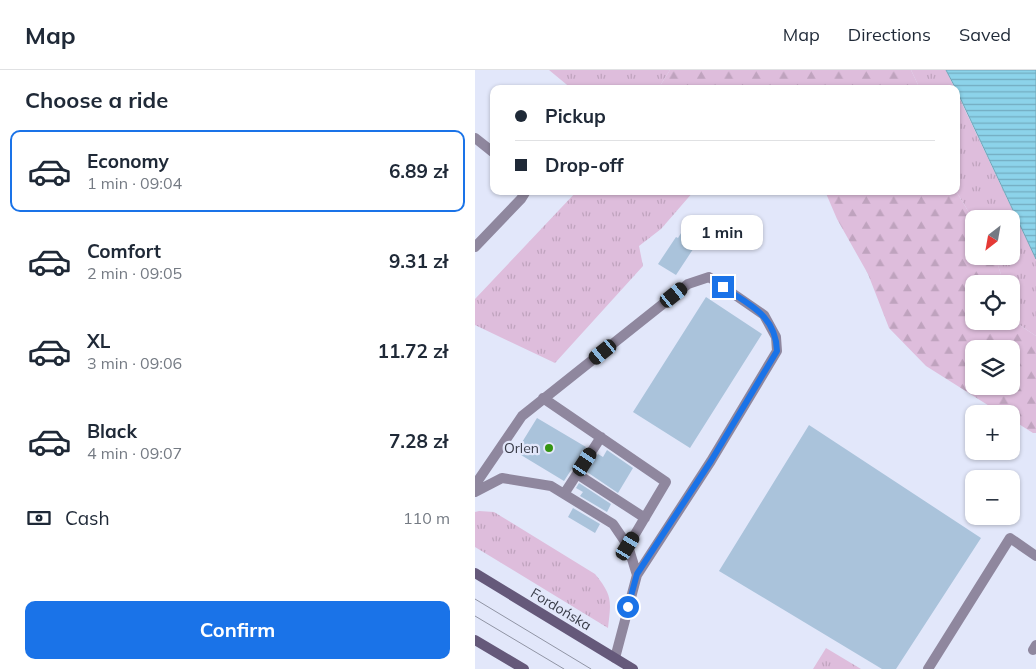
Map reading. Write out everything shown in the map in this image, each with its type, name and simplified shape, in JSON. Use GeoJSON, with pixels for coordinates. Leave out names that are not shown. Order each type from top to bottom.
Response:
{"type":"FeatureCollection","features":[{"type":"Feature","properties":{"kind":"main road","name":"Fordońska"},"geometry":{"type":"LineString","coordinates":[[475,573],[633,669]]}},
{"type":"Feature","properties":{"kind":"main road"},"geometry":{"type":"LineString","coordinates":[[475,640],[523,669]]}},
{"type":"Feature","properties":{"kind":"lane"},"geometry":{"type":"LineString","coordinates":[[475,138],[490,150]]}},
{"type":"Feature","properties":{"kind":"lane"},"geometry":{"type":"LineString","coordinates":[[475,247],[524,195]]}},
{"type":"Feature","properties":{"kind":"lane"},"geometry":{"type":"LineString","coordinates":[[475,485],[522,416],[688,284],[709,277],[764,316],[776,336],[777,351],[711,461],[637,574],[615,658]]}},
{"type":"Feature","properties":{"kind":"lane"},"geometry":{"type":"LineString","coordinates":[[543,398],[666,482],[628,546]]}},
{"type":"Feature","properties":{"kind":"lane"},"geometry":{"type":"LineString","coordinates":[[564,494],[601,437]]}},
{"type":"Feature","properties":{"kind":"lane"},"geometry":{"type":"LineString","coordinates":[[577,474],[645,518]]}},
{"type":"Feature","properties":{"kind":"lane"},"geometry":{"type":"LineString","coordinates":[[475,492],[502,478],[551,486],[613,524],[628,546],[637,574]]}},
{"type":"Feature","properties":{"kind":"lane"},"geometry":{"type":"LineString","coordinates":[[928,669],[1010,538],[1036,556]]}},
{"type":"Feature","properties":{"kind":"green space"},"geometry":{"type":"Polygon","coordinates":[[[549,70],[670,70],[661,85],[567,85],[549,70]]]}},
{"type":"Feature","properties":{"kind":"green space"},"geometry":{"type":"Polygon","coordinates":[[[670,70],[911,70],[918,85],[661,85],[670,70]]]}},
{"type":"Feature","properties":{"kind":"green space"},"geometry":{"type":"Polygon","coordinates":[[[911,70],[946,70],[953,85],[918,85],[911,70]]]}},
{"type":"Feature","properties":{"kind":"green space"},"geometry":{"type":"Polygon","coordinates":[[[960,99],[1013,210],[967,210],[958,195],[960,195],[960,99]]]}},
{"type":"Feature","properties":{"kind":"green space"},"geometry":{"type":"Polygon","coordinates":[[[573,195],[691,195],[661,229],[639,246],[643,266],[555,363],[475,325],[475,299],[573,195]]]}},
{"type":"Feature","properties":{"kind":"green space"},"geometry":{"type":"Polygon","coordinates":[[[827,195],[958,195],[967,210],[965,210],[965,265],[998,265],[1001,275],[965,275],[965,330],[1020,330],[1020,325],[1036,336],[1036,433],[1020,425],[1020,405],[988,405],[972,395],[1020,395],[1020,340],[965,340],[965,391],[926,366],[889,328],[868,274],[837,219],[827,195]]]}},
{"type":"Feature","properties":{"kind":"green space"},"geometry":{"type":"Polygon","coordinates":[[[1020,225],[1036,259],[1036,336],[1020,325],[1020,275],[1001,275],[998,265],[1020,265],[1020,225]]]}},
{"type":"Feature","properties":{"kind":"green space"},"geometry":{"type":"Polygon","coordinates":[[[475,512],[494,512],[595,574],[608,594],[610,611],[608,628],[475,547],[475,512]]]}},
{"type":"Feature","properties":{"kind":"green space"},"geometry":{"type":"Polygon","coordinates":[[[826,648],[861,669],[813,669],[826,648]]]}},
{"type":"Feature","properties":{"kind":"water"},"geometry":{"type":"Polygon","coordinates":[[[946,70],[1036,70],[1036,259],[1020,225],[1020,210],[1013,210],[960,98],[960,85],[954,85],[946,70]]]}},
{"type":"Feature","properties":{"kind":"building"},"geometry":{"type":"Polygon","coordinates":[[[689,220],[705,231],[676,275],[658,264],[689,220]]]}},
{"type":"Feature","properties":{"kind":"building"},"geometry":{"type":"Polygon","coordinates":[[[706,297],[762,334],[690,448],[633,412],[706,297]]]}},
{"type":"Feature","properties":{"kind":"building","name":"Orlen"},"geometry":{"type":"Polygon","coordinates":[[[537,418],[586,447],[564,481],[516,452],[537,418]]]}},
{"type":"Feature","properties":{"kind":"building"},"geometry":{"type":"Polygon","coordinates":[[[809,425],[981,538],[896,669],[882,669],[719,571],[809,425]]]}},
{"type":"Feature","properties":{"kind":"building"},"geometry":{"type":"Polygon","coordinates":[[[607,450],[633,468],[618,493],[587,472],[598,454],[603,457],[607,450]]]}},
{"type":"Feature","properties":{"kind":"building"},"geometry":{"type":"Polygon","coordinates":[[[579,483],[611,504],[607,512],[580,496],[583,492],[576,488],[579,483]]]}},
{"type":"Feature","properties":{"kind":"building"},"geometry":{"type":"Polygon","coordinates":[[[573,508],[600,524],[595,533],[568,517],[573,508]]]}},
{"type":"Feature","properties":{"kind":"tram line"},"geometry":{"type":"LineString","coordinates":[[475,599],[591,669]]}},
{"type":"Feature","properties":{"kind":"tram line"},"geometry":{"type":"LineString","coordinates":[[475,616],[564,669]]}},
{"type":"Feature","properties":{"kind":"place","name":"Orlen"},"geometry":{"type":"Point","coordinates":[549,448]}},
{"type":"Feature","properties":{"kind":"route"},"geometry":{"type":"LineString","coordinates":[[628,607],[637,574],[711,461],[777,351],[776,336],[764,316],[723,287]]}}]}
